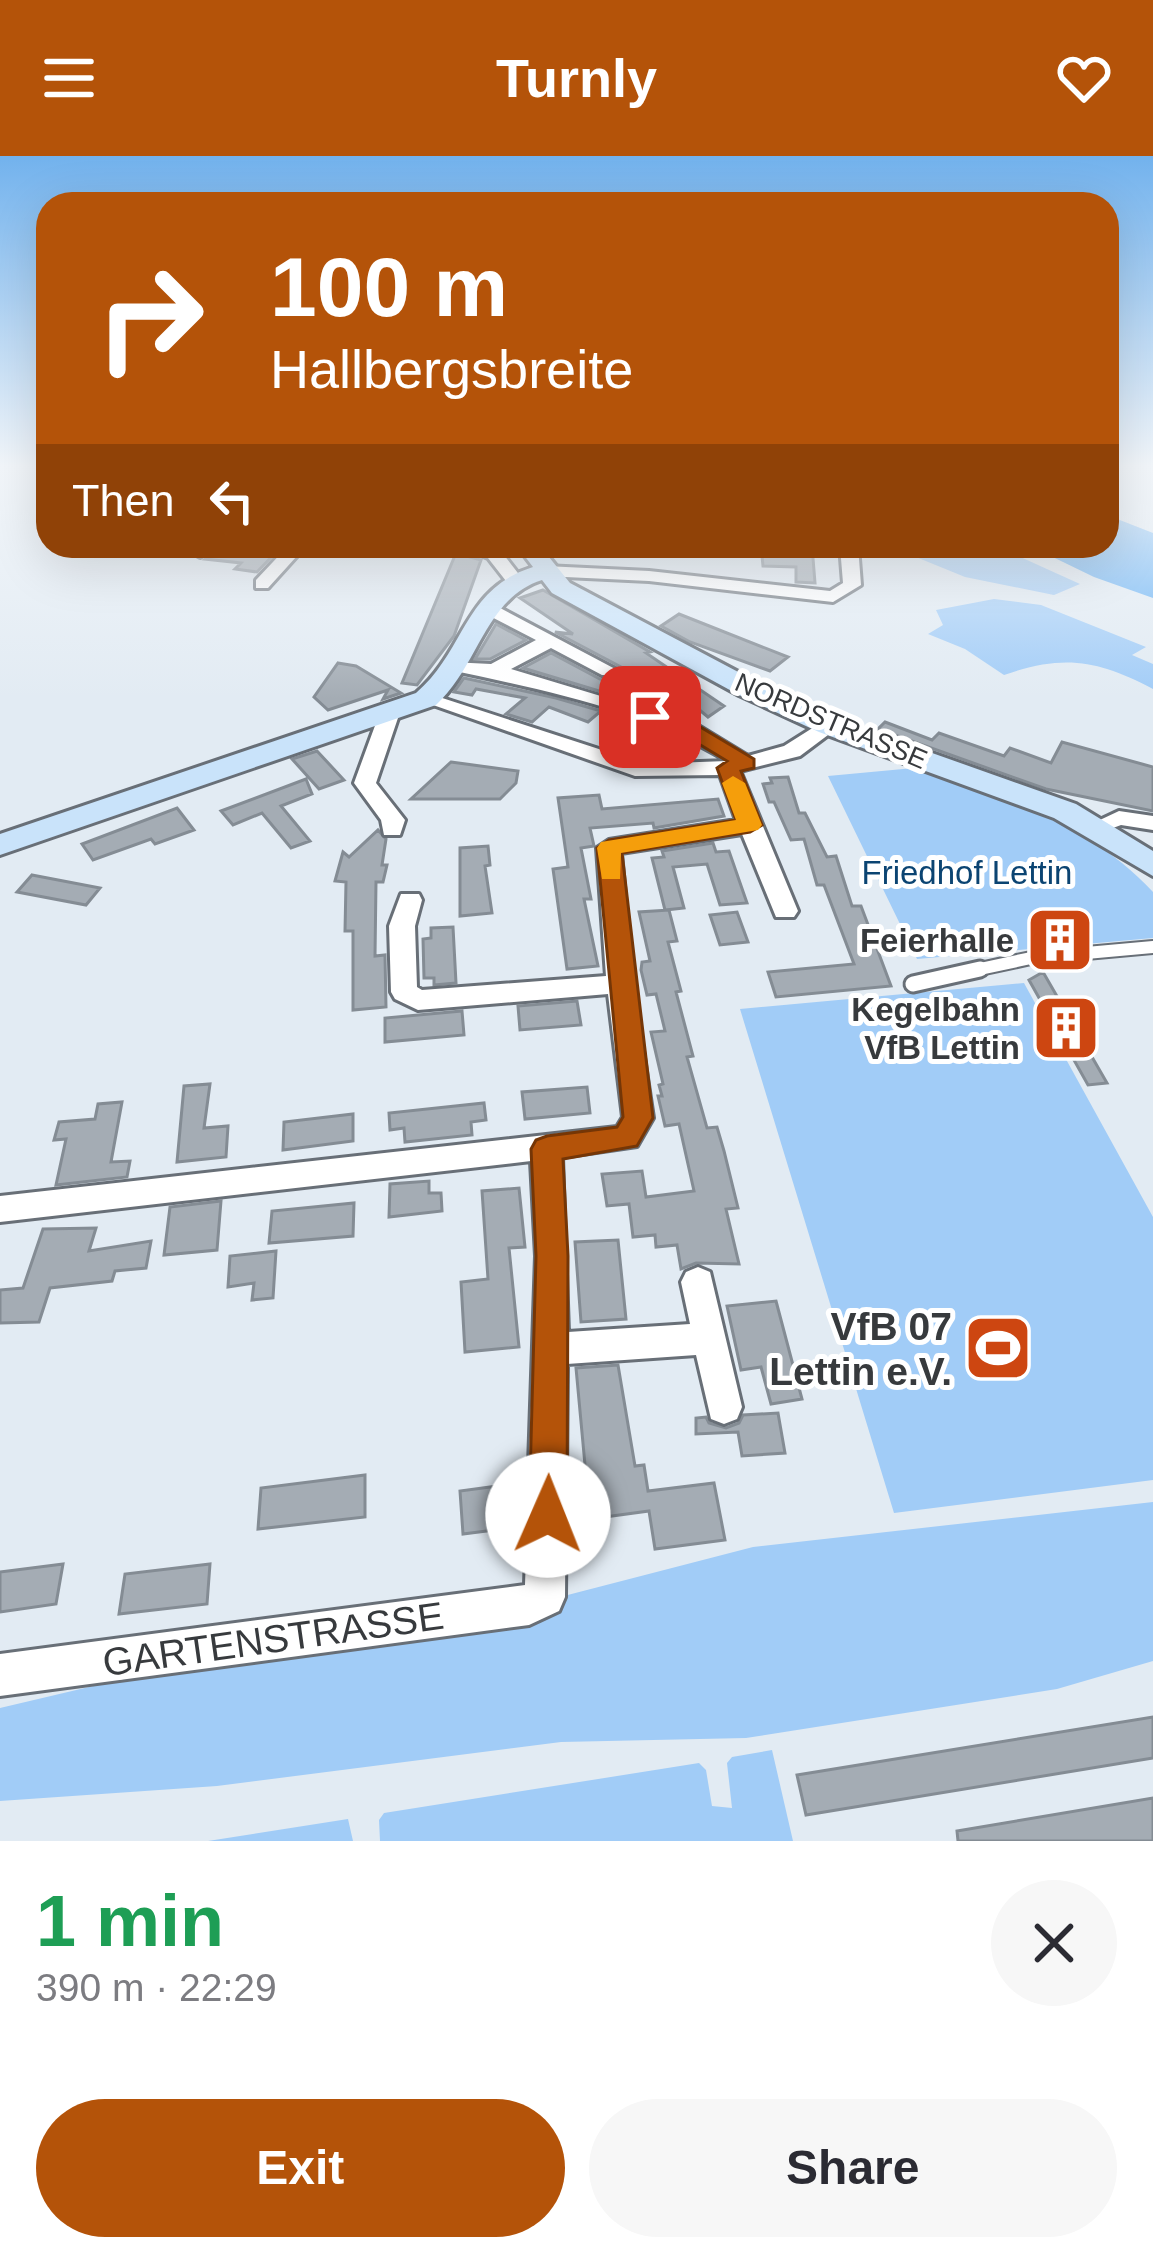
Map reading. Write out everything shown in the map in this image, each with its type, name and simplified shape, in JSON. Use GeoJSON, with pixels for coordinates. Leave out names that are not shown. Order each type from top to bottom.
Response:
{"type":"FeatureCollection","features":[{"type":"Feature","properties":{"kind":"street"},"geometry":{"type":"LineString","coordinates":[[262,584],[286,558]]}},
{"type":"Feature","properties":{"kind":"street"},"geometry":{"type":"LineString","coordinates":[[497,558],[512,577]]}},
{"type":"Feature","properties":{"kind":"street","name":"NORDSTRASSE"},"geometry":{"type":"LineString","coordinates":[[536,558],[561,588],[646,636],[829,726],[1032,798],[1097,827],[1153,866]]}},
{"type":"Feature","properties":{"kind":"street"},"geometry":{"type":"LineString","coordinates":[[0,845],[426,699],[443,686],[493,593],[512,577],[544,571],[649,576],[833,597],[852,585],[850,558]]}},
{"type":"Feature","properties":{"kind":"street"},"geometry":{"type":"LineString","coordinates":[[487,608],[609,670]]}},
{"type":"Feature","properties":{"kind":"street"},"geometry":{"type":"LineString","coordinates":[[494,670],[552,640]]}},
{"type":"Feature","properties":{"kind":"street"},"geometry":{"type":"LineString","coordinates":[[457,666],[494,670],[690,729],[737,766],[738,796],[785,911]]}},
{"type":"Feature","properties":{"kind":"street"},"geometry":{"type":"LineString","coordinates":[[426,699],[574,752],[644,771],[737,766],[792,751],[829,726]]}},
{"type":"Feature","properties":{"kind":"street"},"geometry":{"type":"LineString","coordinates":[[390,712],[365,783],[393,820],[392,830]]}},
{"type":"Feature","properties":{"kind":"street"},"geometry":{"type":"LineString","coordinates":[[1097,827],[1119,818],[1153,823]]}},
{"type":"Feature","properties":{"kind":"street"},"geometry":{"type":"LineString","coordinates":[[0,1209],[626,1138],[638,1118],[609,848],[750,825]]}},
{"type":"Feature","properties":{"kind":"street"},"geometry":{"type":"LineString","coordinates":[[410,900],[402,926],[404,992],[418,1000],[620,984]]}},
{"type":"Feature","properties":{"kind":"street"},"geometry":{"type":"LineString","coordinates":[[547,1149],[550,1349],[709,1338]]}},
{"type":"Feature","properties":{"kind":"street"},"geometry":{"type":"LineString","coordinates":[[698,1282],[724,1407]]}},
{"type":"Feature","properties":{"kind":"street","name":"GARTENSTRASSE"},"geometry":{"type":"LineString","coordinates":[[0,1675],[530,1605],[545,1597],[550,1349]]}},
{"type":"Feature","properties":{"kind":"lane"},"geometry":{"type":"LineString","coordinates":[[913,984],[1031,958],[1153,947]]}},
{"type":"Feature","properties":{"kind":"green space"},"geometry":{"type":"Polygon","coordinates":[[[918,558],[1023,558],[1080,584],[1054,595],[965,577],[918,558]]]}},
{"type":"Feature","properties":{"kind":"green space"},"geometry":{"type":"Polygon","coordinates":[[[994,599],[1041,605],[1146,647],[1132,655],[1153,664],[1153,689],[1080,663],[1045,664],[1004,675],[965,649],[928,634],[943,625],[936,610],[994,599]]]}},
{"type":"Feature","properties":{"kind":"green space","name":"Friedhof Lettin"},"geometry":{"type":"Polygon","coordinates":[[[914,768],[1042,815],[1101,847],[1153,892],[1153,938],[917,959],[828,776],[914,768]]]}},
{"type":"Feature","properties":{"kind":"green space","name":"VfB 07 Lettin e.V."},"geometry":{"type":"Polygon","coordinates":[[[1024,983],[1153,1217],[1153,1480],[894,1513],[740,1009],[1024,983]]]}},
{"type":"Feature","properties":{"kind":"green space"},"geometry":{"type":"Polygon","coordinates":[[[1153,1502],[1153,1661],[1057,1689],[746,1738],[561,1742],[217,1786],[0,1801],[0,1708],[212,1658],[529,1605],[753,1547],[1153,1502]]]}},
{"type":"Feature","properties":{"kind":"green space"},"geometry":{"type":"Polygon","coordinates":[[[772,1750],[793,1841],[380,1841],[379,1820],[384,1813],[699,1763],[706,1770],[712,1806],[732,1808],[727,1763],[732,1757],[772,1750]]]}},
{"type":"Feature","properties":{"kind":"green space"},"geometry":{"type":"Polygon","coordinates":[[[348,1819],[353,1841],[208,1841],[348,1819]]]}},
{"type":"Feature","properties":{"kind":"shaded area"},"geometry":{"type":"Polygon","coordinates":[[[1119,542],[1153,542],[1153,598],[1055,558],[1119,558],[1119,542]]]}},
{"type":"Feature","properties":{"kind":"building"},"geometry":{"type":"Polygon","coordinates":[[[270,558],[257,572],[235,569],[241,563],[205,559],[270,558]]]}},
{"type":"Feature","properties":{"kind":"building"},"geometry":{"type":"Polygon","coordinates":[[[454,558],[481,560],[454,636],[417,685],[402,683],[454,558]]]}},
{"type":"Feature","properties":{"kind":"building"},"geometry":{"type":"Polygon","coordinates":[[[762,558],[813,558],[815,583],[796,582],[796,567],[763,566],[762,558]]]}},
{"type":"Feature","properties":{"kind":"building"},"geometry":{"type":"Polygon","coordinates":[[[543,590],[650,652],[646,653],[724,706],[708,717],[684,697],[679,700],[662,689],[642,704],[523,668],[551,653],[600,679],[616,680],[623,674],[621,667],[555,632],[573,634],[520,598],[543,590]]]}},
{"type":"Feature","properties":{"kind":"building"},"geometry":{"type":"Polygon","coordinates":[[[679,614],[788,657],[770,671],[690,642],[661,626],[679,614]]]}},
{"type":"Feature","properties":{"kind":"building"},"geometry":{"type":"Polygon","coordinates":[[[496,624],[526,640],[490,659],[475,659],[496,624]]]}},
{"type":"Feature","properties":{"kind":"building"},"geometry":{"type":"Polygon","coordinates":[[[338,663],[356,666],[401,693],[383,699],[388,690],[328,710],[314,697],[338,663]]]}},
{"type":"Feature","properties":{"kind":"building"},"geometry":{"type":"Polygon","coordinates":[[[464,678],[601,711],[588,722],[549,707],[532,722],[506,714],[525,698],[476,689],[472,695],[454,692],[464,678]]]}},
{"type":"Feature","properties":{"kind":"building"},"geometry":{"type":"Polygon","coordinates":[[[885,722],[932,740],[939,733],[1004,756],[1010,748],[1051,763],[1062,742],[1153,767],[1153,811],[1046,789],[878,729],[885,722]]]}},
{"type":"Feature","properties":{"kind":"building"},"geometry":{"type":"Polygon","coordinates":[[[317,751],[344,780],[319,789],[292,759],[317,751]]]}},
{"type":"Feature","properties":{"kind":"building"},"geometry":{"type":"Polygon","coordinates":[[[451,762],[518,771],[516,783],[500,799],[411,799],[451,762]]]}},
{"type":"Feature","properties":{"kind":"building"},"geometry":{"type":"Polygon","coordinates":[[[788,777],[799,813],[805,813],[827,857],[836,856],[852,906],[861,906],[891,986],[776,997],[768,972],[854,964],[824,885],[817,885],[804,839],[791,840],[774,802],[769,802],[763,784],[772,783],[770,778],[788,777]]]}},
{"type":"Feature","properties":{"kind":"building"},"geometry":{"type":"Polygon","coordinates":[[[306,779],[312,794],[281,806],[310,841],[291,848],[262,813],[233,825],[221,811],[306,779]]]}},
{"type":"Feature","properties":{"kind":"building"},"geometry":{"type":"Polygon","coordinates":[[[599,795],[602,809],[718,799],[724,816],[654,828],[653,823],[590,828],[594,846],[581,848],[591,899],[584,899],[598,966],[567,969],[553,869],[568,867],[558,798],[599,795]]]}},
{"type":"Feature","properties":{"kind":"building"},"geometry":{"type":"Polygon","coordinates":[[[177,808],[194,830],[155,844],[151,839],[93,860],[82,844],[177,808]]]}},
{"type":"Feature","properties":{"kind":"building"},"geometry":{"type":"Polygon","coordinates":[[[378,830],[386,839],[382,865],[387,865],[383,882],[376,882],[375,956],[385,955],[386,1007],[353,1010],[353,931],[345,931],[346,882],[335,881],[343,852],[349,857],[378,830]]]}},
{"type":"Feature","properties":{"kind":"building"},"geometry":{"type":"Polygon","coordinates":[[[713,843],[716,852],[729,851],[747,903],[720,905],[707,864],[673,867],[684,908],[665,910],[652,858],[664,857],[662,851],[713,843]]]}},
{"type":"Feature","properties":{"kind":"building"},"geometry":{"type":"Polygon","coordinates":[[[488,846],[490,865],[485,866],[492,913],[460,916],[460,848],[488,846]]]}},
{"type":"Feature","properties":{"kind":"building"},"geometry":{"type":"Polygon","coordinates":[[[32,875],[100,888],[86,905],[17,892],[32,875]]]}},
{"type":"Feature","properties":{"kind":"building"},"geometry":{"type":"Polygon","coordinates":[[[669,910],[677,941],[668,942],[681,991],[676,992],[693,1056],[687,1057],[707,1128],[717,1127],[724,1151],[738,1208],[726,1209],[739,1264],[696,1263],[681,1269],[677,1245],[656,1247],[655,1235],[633,1237],[629,1204],[607,1206],[602,1174],[642,1171],[646,1197],[694,1191],[679,1124],[665,1126],[658,1096],[662,1096],[659,1085],[663,1084],[651,1032],[665,1031],[656,994],[647,995],[641,970],[642,962],[650,961],[639,912],[669,910]]]}},
{"type":"Feature","properties":{"kind":"building"},"geometry":{"type":"Polygon","coordinates":[[[737,912],[748,942],[720,945],[710,915],[737,912]]]}},
{"type":"Feature","properties":{"kind":"building"},"geometry":{"type":"Polygon","coordinates":[[[453,927],[456,983],[434,985],[434,978],[424,978],[423,939],[431,938],[431,928],[453,927]]]}},
{"type":"Feature","properties":{"kind":"building","name":"Kegelbahn VfB Lettin"},"geometry":{"type":"Polygon","coordinates":[[[1043,972],[1107,1083],[1088,1085],[1029,980],[1043,972]]]}},
{"type":"Feature","properties":{"kind":"building"},"geometry":{"type":"Polygon","coordinates":[[[577,1001],[581,1025],[520,1030],[518,1006],[577,1001]]]}},
{"type":"Feature","properties":{"kind":"building"},"geometry":{"type":"Polygon","coordinates":[[[462,1011],[464,1035],[385,1042],[385,1018],[462,1011]]]}},
{"type":"Feature","properties":{"kind":"building"},"geometry":{"type":"Polygon","coordinates":[[[210,1084],[204,1128],[228,1126],[226,1157],[177,1162],[184,1086],[210,1084]]]}},
{"type":"Feature","properties":{"kind":"building"},"geometry":{"type":"Polygon","coordinates":[[[587,1087],[590,1113],[525,1119],[522,1092],[587,1087]]]}},
{"type":"Feature","properties":{"kind":"building"},"geometry":{"type":"Polygon","coordinates":[[[122,1102],[111,1162],[130,1161],[127,1177],[56,1185],[66,1139],[54,1140],[59,1122],[95,1119],[98,1104],[122,1102]]]}},
{"type":"Feature","properties":{"kind":"building"},"geometry":{"type":"Polygon","coordinates":[[[484,1103],[486,1120],[471,1122],[472,1135],[405,1142],[404,1128],[390,1130],[389,1113],[484,1103]]]}},
{"type":"Feature","properties":{"kind":"building"},"geometry":{"type":"Polygon","coordinates":[[[353,1114],[353,1141],[283,1150],[284,1122],[353,1114]]]}},
{"type":"Feature","properties":{"kind":"building"},"geometry":{"type":"Polygon","coordinates":[[[429,1181],[429,1193],[441,1193],[442,1211],[389,1217],[390,1184],[429,1181]]]}},
{"type":"Feature","properties":{"kind":"building"},"geometry":{"type":"Polygon","coordinates":[[[519,1188],[525,1247],[509,1248],[519,1347],[465,1352],[461,1282],[488,1279],[482,1191],[519,1188]]]}},
{"type":"Feature","properties":{"kind":"building"},"geometry":{"type":"Polygon","coordinates":[[[221,1201],[217,1250],[164,1255],[170,1207],[221,1201]]]}},
{"type":"Feature","properties":{"kind":"building"},"geometry":{"type":"Polygon","coordinates":[[[354,1203],[353,1236],[269,1243],[272,1211],[354,1203]]]}},
{"type":"Feature","properties":{"kind":"building"},"geometry":{"type":"Polygon","coordinates":[[[96,1228],[89,1251],[151,1241],[146,1268],[115,1271],[112,1281],[50,1288],[39,1322],[0,1323],[0,1290],[23,1288],[43,1229],[96,1228]]]}},
{"type":"Feature","properties":{"kind":"building"},"geometry":{"type":"Polygon","coordinates":[[[618,1240],[626,1319],[581,1322],[575,1242],[618,1240]]]}},
{"type":"Feature","properties":{"kind":"building"},"geometry":{"type":"Polygon","coordinates":[[[276,1251],[273,1298],[252,1300],[254,1283],[228,1287],[230,1256],[276,1251]]]}},
{"type":"Feature","properties":{"kind":"building"},"geometry":{"type":"Polygon","coordinates":[[[776,1301],[802,1399],[771,1404],[761,1367],[741,1370],[727,1306],[776,1301]]]}},
{"type":"Feature","properties":{"kind":"building"},"geometry":{"type":"Polygon","coordinates":[[[618,1365],[635,1466],[644,1465],[648,1491],[714,1483],[725,1540],[655,1549],[649,1511],[590,1519],[576,1368],[618,1365]]]}},
{"type":"Feature","properties":{"kind":"building"},"geometry":{"type":"Polygon","coordinates":[[[778,1413],[785,1453],[742,1456],[738,1432],[696,1434],[696,1418],[706,1417],[709,1423],[726,1428],[739,1423],[743,1415],[778,1413]]]}},
{"type":"Feature","properties":{"kind":"building"},"geometry":{"type":"Polygon","coordinates":[[[365,1475],[365,1517],[258,1529],[261,1488],[365,1475]]]}},
{"type":"Feature","properties":{"kind":"building"},"geometry":{"type":"Polygon","coordinates":[[[505,1485],[510,1528],[463,1534],[460,1491],[505,1485]]]}},
{"type":"Feature","properties":{"kind":"building"},"geometry":{"type":"Polygon","coordinates":[[[63,1564],[56,1604],[0,1612],[0,1572],[63,1564]]]}},
{"type":"Feature","properties":{"kind":"building"},"geometry":{"type":"Polygon","coordinates":[[[210,1564],[207,1604],[119,1614],[125,1574],[210,1564]]]}},
{"type":"Feature","properties":{"kind":"building"},"geometry":{"type":"Polygon","coordinates":[[[1153,1717],[1153,1758],[806,1815],[797,1775],[1153,1717]]]}},
{"type":"Feature","properties":{"kind":"building"},"geometry":{"type":"Polygon","coordinates":[[[1153,1798],[1153,1841],[958,1841],[957,1831],[1153,1798]]]}},
{"type":"Feature","properties":{"kind":"slow traffic"},"geometry":{"type":"LineString","coordinates":[[611,874],[609,848],[750,825],[733,783]]}},
{"type":"Feature","properties":{"kind":"place","name":"Feierhalle"},"geometry":{"type":"Point","coordinates":[1060,940]}},
{"type":"Feature","properties":{"kind":"place","name":"Kegelbahn VfB Lettin"},"geometry":{"type":"Point","coordinates":[1066,1028]}},
{"type":"Feature","properties":{"kind":"place","name":"VfB 07 Lettin e.V."},"geometry":{"type":"Point","coordinates":[998,1348]}},
{"type":"Feature","properties":{"kind":"route"},"geometry":{"type":"LineString","coordinates":[[548,1515],[552,1256],[547,1149],[626,1138],[638,1118],[609,848],[750,825],[728,768],[746,764],[690,729],[650,717]]}}]}
